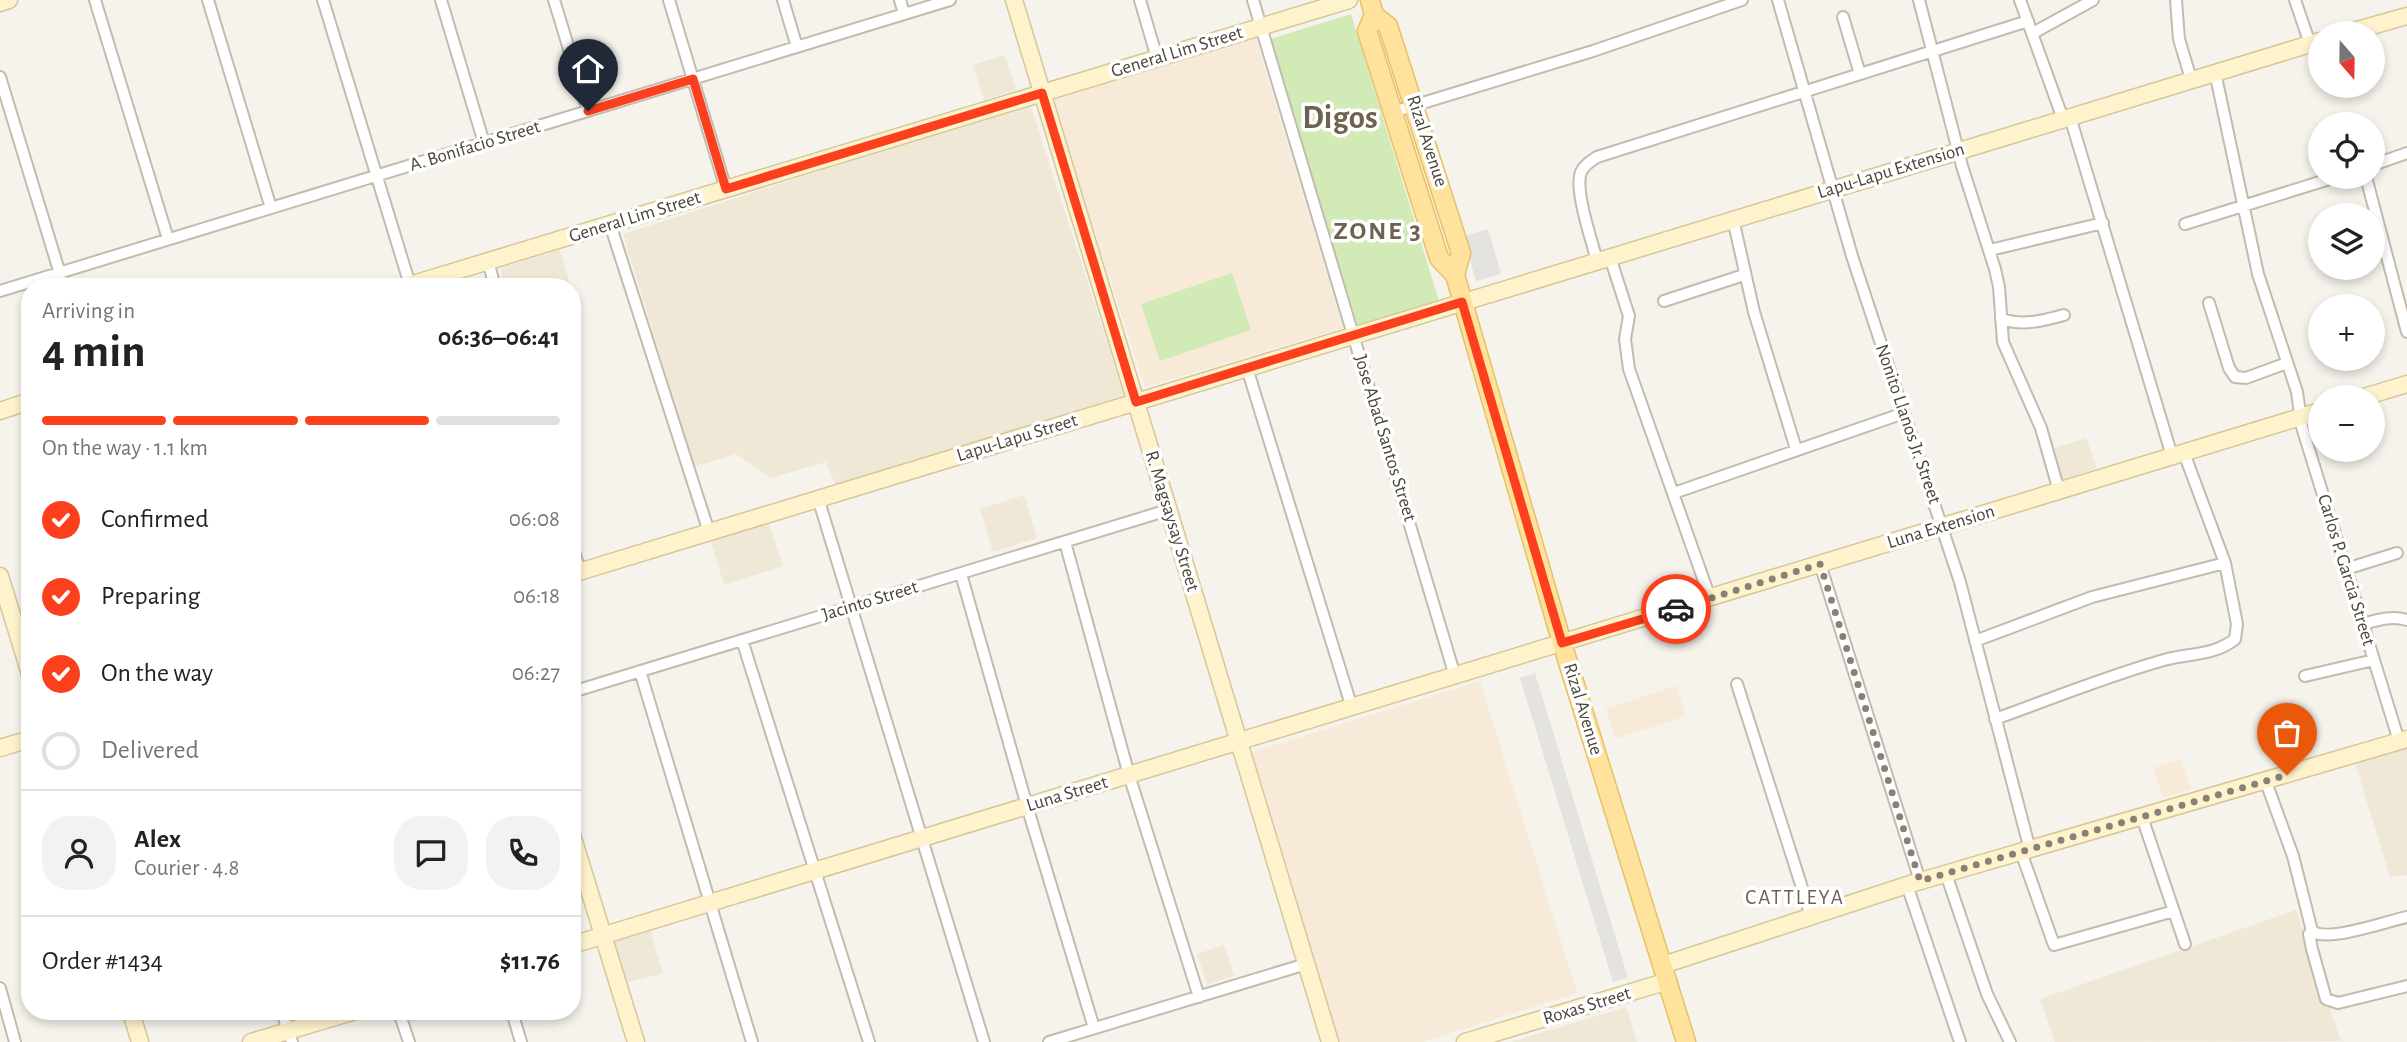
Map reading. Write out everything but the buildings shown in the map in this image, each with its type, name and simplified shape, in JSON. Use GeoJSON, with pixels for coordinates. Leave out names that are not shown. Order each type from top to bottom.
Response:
{"type":"FeatureCollection","features":[{"type":"Feature","properties":{"kind":"main road","name":"Rizal Avenue"},"geometry":{"type":"LineString","coordinates":[[1372,7],[1388,26],[1427,143],[1461,253],[1455,275]]}},
{"type":"Feature","properties":{"kind":"main road","name":"Rizal Avenue"},"geometry":{"type":"LineString","coordinates":[[1372,7],[1367,31],[1439,258],[1455,275],[1562,643],[1686,1042]]}},
{"type":"Feature","properties":{"kind":"main road"},"geometry":{"type":"LineString","coordinates":[[1405,150],[1427,143]]}},
{"type":"Feature","properties":{"kind":"main road"},"geometry":{"type":"LineString","coordinates":[[1674,1042],[1680,1022]]}},
{"type":"Feature","properties":{"kind":"street"},"geometry":{"type":"LineString","coordinates":[[0,3],[9,0]]}},
{"type":"Feature","properties":{"kind":"street"},"geometry":{"type":"LineString","coordinates":[[95,0],[169,239]]}},
{"type":"Feature","properties":{"kind":"street"},"geometry":{"type":"LineString","coordinates":[[208,0],[271,208]]}},
{"type":"Feature","properties":{"kind":"street"},"geometry":{"type":"LineString","coordinates":[[323,0],[377,176],[404,278]]}},
{"type":"Feature","properties":{"kind":"street"},"geometry":{"type":"LineString","coordinates":[[440,0],[484,143]]}},
{"type":"Feature","properties":{"kind":"street"},"geometry":{"type":"LineString","coordinates":[[554,0],[588,111]]}},
{"type":"Feature","properties":{"kind":"street"},"geometry":{"type":"LineString","coordinates":[[669,0],[726,189]]}},
{"type":"Feature","properties":{"kind":"street"},"geometry":{"type":"LineString","coordinates":[[783,0],[797,47]]}},
{"type":"Feature","properties":{"kind":"street"},"geometry":{"type":"LineString","coordinates":[[900,0],[904,14]]}},
{"type":"Feature","properties":{"kind":"street","name":"A. Bonifacio Street"},"geometry":{"type":"LineString","coordinates":[[43,278],[950,0]]}},
{"type":"Feature","properties":{"kind":"street","name":"R. Magsaysay Street"},"geometry":{"type":"LineString","coordinates":[[1014,0],[1330,1042]]}},
{"type":"Feature","properties":{"kind":"street"},"geometry":{"type":"LineString","coordinates":[[1140,0],[1157,58]]}},
{"type":"Feature","properties":{"kind":"street","name":"Jose Abad Santos Street"},"geometry":{"type":"LineString","coordinates":[[1253,0],[1455,676]]}},
{"type":"Feature","properties":{"kind":"street","name":"General Lim Street"},"geometry":{"type":"LineString","coordinates":[[432,278],[1349,0]]}},
{"type":"Feature","properties":{"kind":"street"},"geometry":{"type":"LineString","coordinates":[[1393,112],[1557,63],[1742,0]]}},
{"type":"Feature","properties":{"kind":"street","name":"Nonito Llanos Jr. Street"},"geometry":{"type":"LineString","coordinates":[[1778,0],[1852,256],[1943,527],[1995,719],[2025,851],[2054,945],[2175,911]]}},
{"type":"Feature","properties":{"kind":"street"},"geometry":{"type":"LineString","coordinates":[[1919,0],[1958,151],[1990,250],[1999,287],[2003,342],[2037,419],[2059,491]]}},
{"type":"Feature","properties":{"kind":"street"},"geometry":{"type":"LineString","coordinates":[[1995,719],[2162,660],[2195,656],[2232,642],[2237,636],[2225,563],[2178,454],[2103,223],[2020,0]]}},
{"type":"Feature","properties":{"kind":"street"},"geometry":{"type":"LineString","coordinates":[[2033,33],[2093,0]]}},
{"type":"Feature","properties":{"kind":"street"},"geometry":{"type":"LineString","coordinates":[[2176,0],[2179,38],[2192,79]]}},
{"type":"Feature","properties":{"kind":"street"},"geometry":{"type":"LineString","coordinates":[[2295,0],[2308,28]]}},
{"type":"Feature","properties":{"kind":"street"},"geometry":{"type":"LineString","coordinates":[[2385,22],[2407,16]]}},
{"type":"Feature","properties":{"kind":"street"},"geometry":{"type":"LineString","coordinates":[[1843,17],[1860,74]]}},
{"type":"Feature","properties":{"kind":"street"},"geometry":{"type":"LineString","coordinates":[[1710,598],[1629,369],[1625,339],[1629,316],[1587,226],[1579,181],[1582,168],[1608,153],[2028,20]]}},
{"type":"Feature","properties":{"kind":"street","name":"Lapu-Lapu Extension"},"geometry":{"type":"LineString","coordinates":[[1462,302],[2308,45]]}},
{"type":"Feature","properties":{"kind":"street","name":"Carlos P. Garcia Street"},"geometry":{"type":"LineString","coordinates":[[2216,72],[2260,282],[2297,392],[2302,427],[2374,660],[2403,740]]}},
{"type":"Feature","properties":{"kind":"street"},"geometry":{"type":"LineString","coordinates":[[0,77],[61,278]]}},
{"type":"Feature","properties":{"kind":"street"},"geometry":{"type":"LineString","coordinates":[[2385,160],[2407,153]]}},
{"type":"Feature","properties":{"kind":"street"},"geometry":{"type":"LineString","coordinates":[[2185,224],[2308,186]]}},
{"type":"Feature","properties":{"kind":"street"},"geometry":{"type":"LineString","coordinates":[[2369,189],[2407,332]]}},
{"type":"Feature","properties":{"kind":"street"},"geometry":{"type":"LineString","coordinates":[[1733,219],[1744,275],[1796,449]]}},
{"type":"Feature","properties":{"kind":"street"},"geometry":{"type":"LineString","coordinates":[[1990,250],[2103,223]]}},
{"type":"Feature","properties":{"kind":"street"},"geometry":{"type":"LineString","coordinates":[[610,224],[709,532]]}},
{"type":"Feature","properties":{"kind":"street"},"geometry":{"type":"LineString","coordinates":[[488,261],[493,278]]}},
{"type":"Feature","properties":{"kind":"street"},"geometry":{"type":"LineString","coordinates":[[1664,301],[1744,275]]}},
{"type":"Feature","properties":{"kind":"street","name":"A. Bonifacio Street"},"geometry":{"type":"LineString","coordinates":[[0,291],[21,285]]}},
{"type":"Feature","properties":{"kind":"street","name":"Lapu-Lapu Street"},"geometry":{"type":"LineString","coordinates":[[581,570],[1462,302]]}},
{"type":"Feature","properties":{"kind":"street"},"geometry":{"type":"LineString","coordinates":[[2209,303],[2229,368],[2235,377],[2246,378],[2287,363]]}},
{"type":"Feature","properties":{"kind":"street"},"geometry":{"type":"LineString","coordinates":[[2001,319],[2025,323],[2064,315]]}},
{"type":"Feature","properties":{"kind":"street"},"geometry":{"type":"LineString","coordinates":[[1247,368],[1352,708]]}},
{"type":"Feature","properties":{"kind":"street"},"geometry":{"type":"LineString","coordinates":[[2385,391],[2407,384]]}},
{"type":"Feature","properties":{"kind":"street"},"geometry":{"type":"LineString","coordinates":[[0,411],[21,404]]}},
{"type":"Feature","properties":{"kind":"street"},"geometry":{"type":"LineString","coordinates":[[1674,493],[1904,413]]}},
{"type":"Feature","properties":{"kind":"street","name":"Luna Extension"},"geometry":{"type":"LineString","coordinates":[[1562,643],[2308,415]]}},
{"type":"Feature","properties":{"kind":"street"},"geometry":{"type":"LineString","coordinates":[[818,498],[984,1042]]}},
{"type":"Feature","properties":{"kind":"street","name":"Jacinto Street"},"geometry":{"type":"LineString","coordinates":[[581,689],[1168,510]]}},
{"type":"Feature","properties":{"kind":"street"},"geometry":{"type":"LineString","coordinates":[[1065,542],[1129,775],[1199,997]]}},
{"type":"Feature","properties":{"kind":"street"},"geometry":{"type":"LineString","coordinates":[[2346,569],[2397,553]]}},
{"type":"Feature","properties":{"kind":"street"},"geometry":{"type":"LineString","coordinates":[[1975,641],[2092,597],[2225,563]]}},
{"type":"Feature","properties":{"kind":"street"},"geometry":{"type":"LineString","coordinates":[[1820,564],[1960,1042]]}},
{"type":"Feature","properties":{"kind":"street"},"geometry":{"type":"LineString","coordinates":[[961,573],[1094,1028]]}},
{"type":"Feature","properties":{"kind":"street"},"geometry":{"type":"LineString","coordinates":[[1,582],[21,645]]}},
{"type":"Feature","properties":{"kind":"street"},"geometry":{"type":"LineString","coordinates":[[2363,624],[2385,618],[2407,620]]}},
{"type":"Feature","properties":{"kind":"street"},"geometry":{"type":"LineString","coordinates":[[742,640],[869,1042]]}},
{"type":"Feature","properties":{"kind":"street","name":"Luna Street"},"geometry":{"type":"LineString","coordinates":[[581,941],[1562,643]]}},
{"type":"Feature","properties":{"kind":"street"},"geometry":{"type":"LineString","coordinates":[[2305,676],[2374,660]]}},
{"type":"Feature","properties":{"kind":"street"},"geometry":{"type":"LineString","coordinates":[[640,671],[752,1042]]}},
{"type":"Feature","properties":{"kind":"street"},"geometry":{"type":"LineString","coordinates":[[1737,684],[1811,916]]}},
{"type":"Feature","properties":{"kind":"street","name":"Roxas Street"},"geometry":{"type":"LineString","coordinates":[[1465,1042],[1665,973],[1811,916],[1914,883],[2403,740]]}},
{"type":"Feature","properties":{"kind":"street"},"geometry":{"type":"LineString","coordinates":[[0,748],[21,742]]}},
{"type":"Feature","properties":{"kind":"street"},"geometry":{"type":"LineString","coordinates":[[2266,782],[2293,856],[2312,931],[2318,935],[2332,935],[2407,917]]}},
{"type":"Feature","properties":{"kind":"street"},"geometry":{"type":"LineString","coordinates":[[2142,817],[2185,944]]}},
{"type":"Feature","properties":{"kind":"street"},"geometry":{"type":"LineString","coordinates":[[581,865],[636,1042]]}},
{"type":"Feature","properties":{"kind":"street"},"geometry":{"type":"LineString","coordinates":[[1946,874],[1987,994],[2010,1042]]}},
{"type":"Feature","properties":{"kind":"street"},"geometry":{"type":"LineString","coordinates":[[2312,931],[2309,934],[2312,949],[2326,999],[2338,1003],[2407,986]]}},
{"type":"Feature","properties":{"kind":"street"},"geometry":{"type":"LineString","coordinates":[[1049,1042],[1306,964]]}},
{"type":"Feature","properties":{"kind":"street"},"geometry":{"type":"LineString","coordinates":[[0,988],[15,1042]]}},
{"type":"Feature","properties":{"kind":"street"},"geometry":{"type":"LineString","coordinates":[[133,1020],[140,1042]]}},
{"type":"Feature","properties":{"kind":"street"},"geometry":{"type":"LineString","coordinates":[[251,1042],[290,1036],[331,1020]]}},
{"type":"Feature","properties":{"kind":"street"},"geometry":{"type":"LineString","coordinates":[[401,1020],[408,1042]]}},
{"type":"Feature","properties":{"kind":"street"},"geometry":{"type":"LineString","coordinates":[[514,1020],[521,1042]]}},
{"type":"Feature","properties":{"kind":"shaded area"},"geometry":{"type":"Polygon","coordinates":[[[1255,37],[1343,328],[1145,387],[1053,104],[1057,96],[1255,37]]]}},
{"type":"Feature","properties":{"kind":"shaded area"},"geometry":{"type":"Polygon","coordinates":[[[1005,55],[1016,90],[984,100],[973,65],[1005,55]]]}},
{"type":"Feature","properties":{"kind":"shaded area"},"geometry":{"type":"Polygon","coordinates":[[[1030,104],[1124,395],[836,486],[826,462],[771,478],[736,454],[694,467],[623,234],[1030,104]]]}},
{"type":"Feature","properties":{"kind":"shaded area"},"geometry":{"type":"Polygon","coordinates":[[[1488,229],[1501,274],[1476,281],[1463,236],[1488,229]]]}},
{"type":"Feature","properties":{"kind":"shaded area"},"geometry":{"type":"Polygon","coordinates":[[[560,250],[568,278],[503,278],[500,268],[560,250]]]}},
{"type":"Feature","properties":{"kind":"shaded area"},"geometry":{"type":"Polygon","coordinates":[[[2086,438],[2097,468],[2063,480],[2052,449],[2086,438]]]}},
{"type":"Feature","properties":{"kind":"shaded area"},"geometry":{"type":"Polygon","coordinates":[[[1024,495],[1037,538],[993,552],[980,509],[1024,495]]]}},
{"type":"Feature","properties":{"kind":"shaded area"},"geometry":{"type":"Polygon","coordinates":[[[768,520],[783,566],[724,585],[710,538],[768,520]]]}},
{"type":"Feature","properties":{"kind":"shaded area"},"geometry":{"type":"Polygon","coordinates":[[[1535,673],[1628,978],[1613,982],[1520,678],[1535,673]]]}},
{"type":"Feature","properties":{"kind":"shaded area"},"geometry":{"type":"Polygon","coordinates":[[[1480,681],[1577,993],[1423,1042],[1339,1042],[1252,752],[1480,681]]]}},
{"type":"Feature","properties":{"kind":"shaded area"},"geometry":{"type":"Polygon","coordinates":[[[1676,686],[1686,716],[1615,739],[1606,709],[1676,686]]]}},
{"type":"Feature","properties":{"kind":"shaded area"},"geometry":{"type":"Polygon","coordinates":[[[2407,744],[2407,875],[2390,877],[2354,760],[2407,744]]]}},
{"type":"Feature","properties":{"kind":"shaded area"},"geometry":{"type":"Polygon","coordinates":[[[2181,759],[2191,789],[2163,798],[2153,768],[2181,759]]]}},
{"type":"Feature","properties":{"kind":"shaded area"},"geometry":{"type":"Polygon","coordinates":[[[2296,910],[2341,1041],[2055,1042],[2040,999],[2296,910]]]}},
{"type":"Feature","properties":{"kind":"shaded area"},"geometry":{"type":"Polygon","coordinates":[[[650,929],[663,973],[626,983],[614,940],[650,929]]]}},
{"type":"Feature","properties":{"kind":"shaded area"},"geometry":{"type":"Polygon","coordinates":[[[1224,945],[1234,976],[1207,985],[1197,954],[1224,945]]]}},
{"type":"Feature","properties":{"kind":"shaded area"},"geometry":{"type":"Polygon","coordinates":[[[1626,1007],[1637,1042],[1511,1042],[1626,1007]]]}},
{"type":"Feature","properties":{"kind":"green space"},"geometry":{"type":"Polygon","coordinates":[[[1351,14],[1439,301],[1358,326],[1270,39],[1351,14]]]}},
{"type":"Feature","properties":{"kind":"green space"},"geometry":{"type":"Polygon","coordinates":[[[1232,273],[1251,330],[1160,361],[1141,304],[1232,273]]]}},
{"type":"Feature","properties":{"kind":"way so far"},"geometry":{"type":"LineString","coordinates":[[1676,609],[1820,564],[1920,881],[2287,775]]}},
{"type":"Feature","properties":{"kind":"district","name":"Digos"},"geometry":{"type":"Point","coordinates":[1340,118]}},
{"type":"Feature","properties":{"kind":"district","name":"ZONE 3"},"geometry":{"type":"Point","coordinates":[1378,231]}},
{"type":"Feature","properties":{"kind":"district","name":"CATTLEYA"},"geometry":{"type":"Point","coordinates":[1795,897]}},
{"type":"Feature","properties":{"kind":"route"},"geometry":{"type":"LineString","coordinates":[[588,111],[693,79],[726,189],[1042,93],[1136,402],[1462,302],[1562,643],[1676,609]]}}]}
